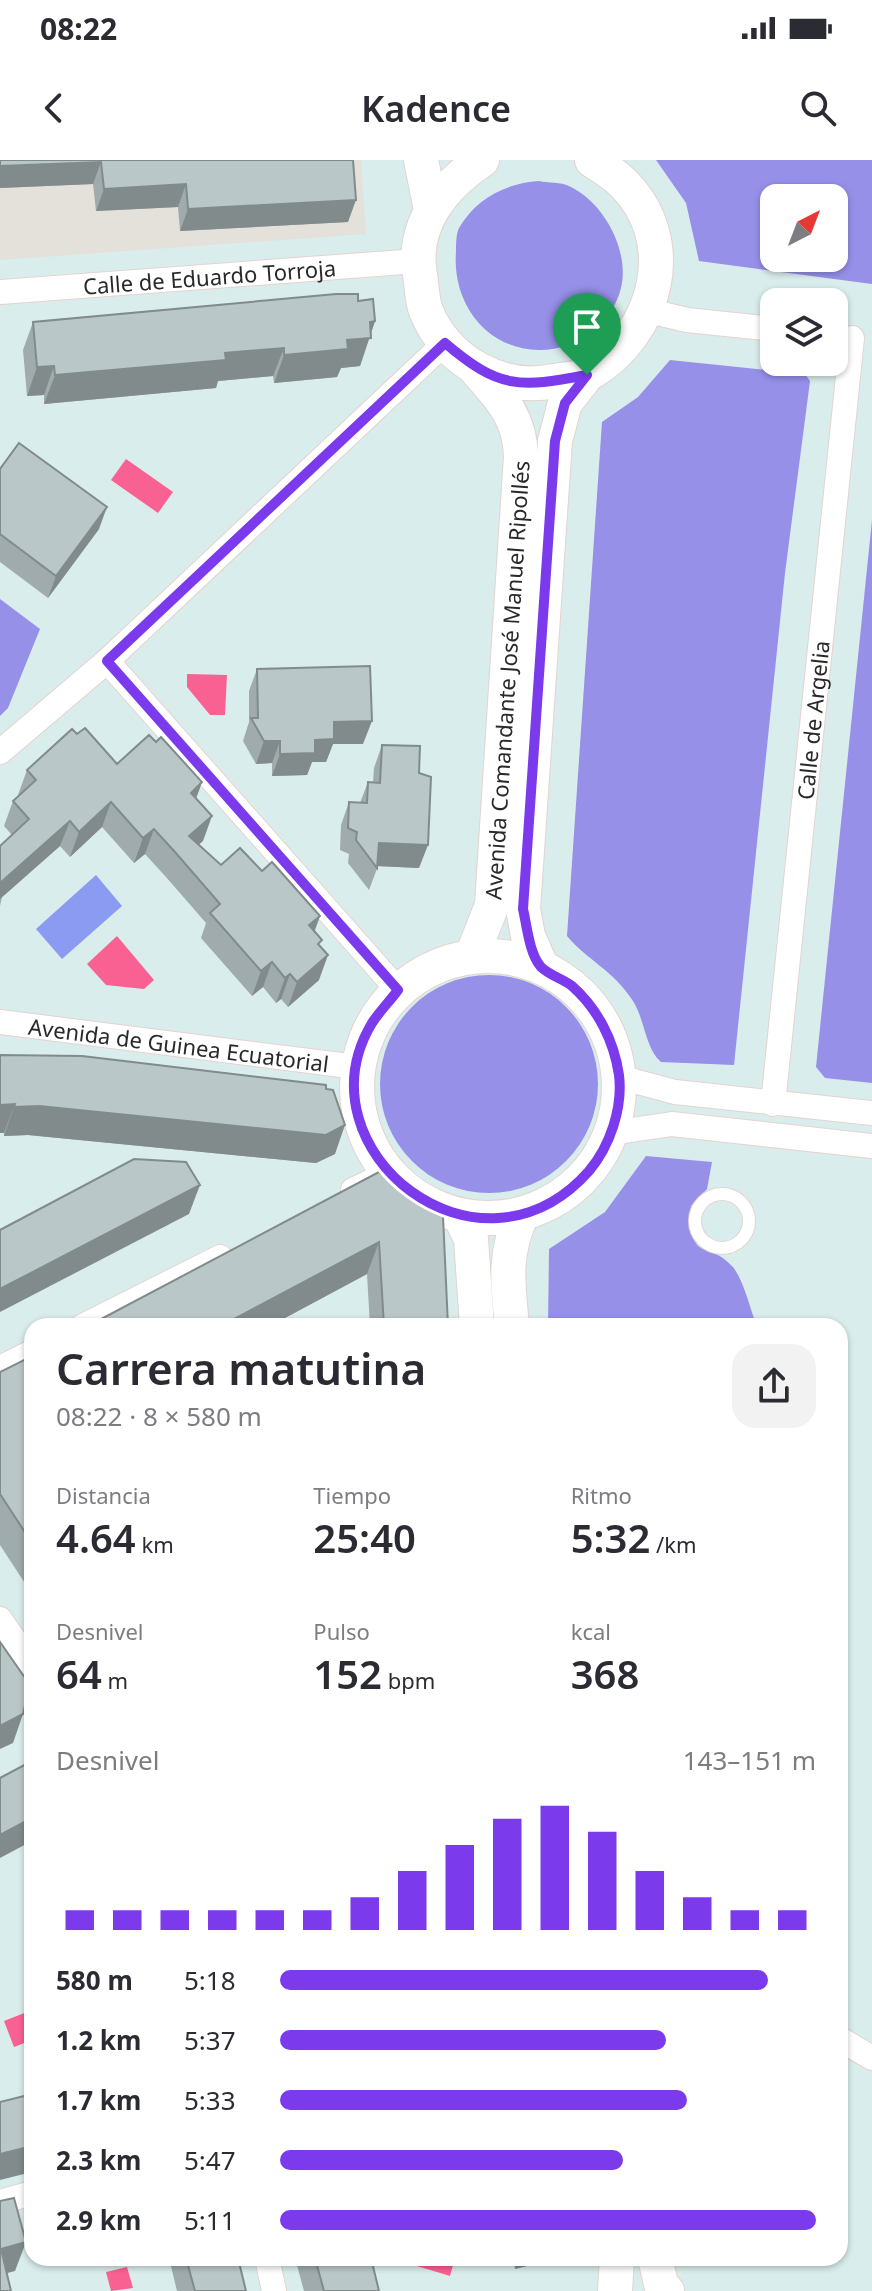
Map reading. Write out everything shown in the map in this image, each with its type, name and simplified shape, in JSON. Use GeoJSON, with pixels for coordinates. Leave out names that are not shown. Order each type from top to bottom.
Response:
{"type":"FeatureCollection","features":[{"type":"Feature","properties":{"kind":"street"},"geometry":{"type":"LineString","coordinates":[[421,160],[431,210]]}},
{"type":"Feature","properties":{"kind":"street"},"geometry":{"type":"LineString","coordinates":[[482,160],[454,179],[431,210],[421,236],[417,261],[426,310],[445,343],[474,368],[499,379],[532,386],[587,375],[621,352],[649,311],[657,260],[647,218],[623,183],[592,160]]}},
{"type":"Feature","properties":{"kind":"street","name":"Calle de Eduardo Torroja"},"geometry":{"type":"LineString","coordinates":[[0,292],[417,261]]}},
{"type":"Feature","properties":{"kind":"street"},"geometry":{"type":"LineString","coordinates":[[649,311],[687,320],[760,328]]}},
{"type":"Feature","properties":{"kind":"street","name":"Calle de Argelia"},"geometry":{"type":"LineString","coordinates":[[773,1104],[853,338]]}},
{"type":"Feature","properties":{"kind":"street"},"geometry":{"type":"LineString","coordinates":[[0,752],[107,661],[445,343]]}},
{"type":"Feature","properties":{"kind":"street","name":"Avenida Comandante José Manuel Ripollés"},"geometry":{"type":"LineString","coordinates":[[472,956],[492,905],[521,456],[520,436],[511,413],[474,368]]}},
{"type":"Feature","properties":{"kind":"street","name":"Avenida Comandante José Manuel Ripollés"},"geometry":{"type":"LineString","coordinates":[[541,966],[528,936],[523,909],[555,441],[565,403],[587,375]]}},
{"type":"Feature","properties":{"kind":"street"},"geometry":{"type":"LineString","coordinates":[[107,661],[398,990]]}},
{"type":"Feature","properties":{"kind":"street"},"geometry":{"type":"LineString","coordinates":[[472,956],[507,956],[541,966],[571,985],[595,1011],[612,1042],[619,1077],[618,1105],[611,1133],[596,1162],[575,1186],[548,1205],[522,1214],[489,1219],[460,1216],[420,1200],[388,1173],[368,1141],[357,1105],[357,1067],[371,1025],[398,990],[432,967],[472,956]]}},
{"type":"Feature","properties":{"kind":"street","name":"Avenida de Guinea Ecuatorial"},"geometry":{"type":"LineString","coordinates":[[0,1022],[357,1067]]}},
{"type":"Feature","properties":{"kind":"street"},"geometry":{"type":"LineString","coordinates":[[619,1077],[675,1092],[872,1113]]}},
{"type":"Feature","properties":{"kind":"street"},"geometry":{"type":"LineString","coordinates":[[611,1133],[672,1124],[872,1146]]}},
{"type":"Feature","properties":{"kind":"street"},"geometry":{"type":"LineString","coordinates":[[333,1200],[388,1173]]}},
{"type":"Feature","properties":{"kind":"street"},"geometry":{"type":"LineString","coordinates":[[511,1318],[508,1263],[510,1241],[522,1214]]}},
{"type":"Feature","properties":{"kind":"street"},"geometry":{"type":"LineString","coordinates":[[460,1216],[471,1239],[476,1318]]}},
{"type":"Feature","properties":{"kind":"street"},"geometry":{"type":"LineString","coordinates":[[99,1318],[235,1249]]}},
{"type":"Feature","properties":{"kind":"street"},"geometry":{"type":"LineString","coordinates":[[0,1368],[24,1356]]}},
{"type":"Feature","properties":{"kind":"street"},"geometry":{"type":"LineString","coordinates":[[0,1619],[24,1654]]}},
{"type":"Feature","properties":{"kind":"street"},"geometry":{"type":"LineString","coordinates":[[848,2044],[872,2058]]}},
{"type":"Feature","properties":{"kind":"street"},"geometry":{"type":"LineString","coordinates":[[0,2202],[24,2195]]}},
{"type":"Feature","properties":{"kind":"street"},"geometry":{"type":"LineString","coordinates":[[269,2266],[274,2291]]}},
{"type":"Feature","properties":{"kind":"street"},"geometry":{"type":"LineString","coordinates":[[615,2291],[617,2266]]}},
{"type":"Feature","properties":{"kind":"street"},"geometry":{"type":"LineString","coordinates":[[657,2266],[661,2284],[667,2291]]}},
{"type":"Feature","properties":{"kind":"lane"},"geometry":{"type":"LineString","coordinates":[[712,1196],[731,1196],[746,1210],[746,1232],[728,1247],[710,1246],[697,1230],[696,1215],[712,1196]]}},
{"type":"Feature","properties":{"kind":"shaded area"},"geometry":{"type":"Polygon","coordinates":[[[0,160],[361,160],[366,234],[0,260],[0,160]]]}},
{"type":"Feature","properties":{"kind":"shaded area"},"geometry":{"type":"Polygon","coordinates":[[[656,160],[872,160],[872,284],[782,272],[848,272],[848,184],[760,184],[760,269],[699,261],[686,203],[656,160]]]}},
{"type":"Feature","properties":{"kind":"shaded area"},"geometry":{"type":"Polygon","coordinates":[[[539,181],[569,186],[593,203],[612,229],[622,259],[623,274],[617,301],[601,323],[566,346],[539,350],[520,348],[503,341],[488,332],[476,319],[466,305],[460,288],[456,252],[459,228],[483,200],[515,185],[539,181]]]}},
{"type":"Feature","properties":{"kind":"shaded area"},"geometry":{"type":"Polygon","coordinates":[[[670,360],[760,369],[760,376],[806,376],[810,381],[785,573],[734,1065],[661,1062],[625,990],[567,936],[602,422],[638,397],[670,360]]]}},
{"type":"Feature","properties":{"kind":"shaded area"},"geometry":{"type":"Polygon","coordinates":[[[126,459],[173,492],[158,513],[111,480],[126,459]]]}},
{"type":"Feature","properties":{"kind":"shaded area"},"geometry":{"type":"Polygon","coordinates":[[[872,520],[872,1083],[825,1078],[816,1067],[872,520]]]}},
{"type":"Feature","properties":{"kind":"shaded area"},"geometry":{"type":"Polygon","coordinates":[[[0,599],[40,629],[8,708],[0,716],[0,599]]]}},
{"type":"Feature","properties":{"kind":"shaded area"},"geometry":{"type":"Polygon","coordinates":[[[187,674],[227,675],[225,715],[210,715],[187,687],[187,674]]]}},
{"type":"Feature","properties":{"kind":"shaded area"},"geometry":{"type":"Polygon","coordinates":[[[96,875],[122,906],[62,959],[36,929],[96,875]]]}},
{"type":"Feature","properties":{"kind":"shaded area"},"geometry":{"type":"Polygon","coordinates":[[[117,936],[154,980],[144,989],[106,985],[87,964],[117,936]]]}},
{"type":"Feature","properties":{"kind":"shaded area"},"geometry":{"type":"Polygon","coordinates":[[[489,975],[510,977],[531,984],[566,1007],[589,1042],[596,1063],[596,1105],[589,1126],[566,1161],[531,1184],[510,1191],[489,1193],[468,1191],[447,1184],[412,1161],[389,1126],[382,1105],[380,1084],[382,1063],[389,1042],[412,1007],[447,984],[468,977],[489,975]]]}},
{"type":"Feature","properties":{"kind":"shaded area"},"geometry":{"type":"Polygon","coordinates":[[[646,1156],[712,1162],[707,1189],[691,1206],[693,1237],[702,1248],[715,1253],[733,1267],[744,1287],[754,1318],[548,1318],[549,1249],[605,1212],[646,1156]]]}},
{"type":"Feature","properties":{"kind":"shaded area"},"geometry":{"type":"Polygon","coordinates":[[[24,2013],[24,2043],[14,2047],[4,2021],[24,2013]]]}},
{"type":"Feature","properties":{"kind":"shaded area"},"geometry":{"type":"Polygon","coordinates":[[[417,2266],[453,2266],[450,2276],[417,2266]]]}},
{"type":"Feature","properties":{"kind":"shaded area"},"geometry":{"type":"Polygon","coordinates":[[[127,2267],[133,2288],[111,2291],[106,2272],[127,2267]]]}},
{"type":"Feature","properties":{"kind":"building"},"geometry":{"type":"Polygon","coordinates":[[[0,160],[353,160],[356,200],[188,209],[186,184],[104,189],[101,162],[0,166],[0,160]]]}},
{"type":"Feature","properties":{"kind":"building"},"geometry":{"type":"Polygon","coordinates":[[[358,294],[358,301],[373,299],[375,321],[370,322],[371,338],[347,340],[348,349],[284,355],[284,348],[225,353],[226,360],[55,375],[54,366],[37,367],[33,322],[358,294]]]}},
{"type":"Feature","properties":{"kind":"building"},"geometry":{"type":"Polygon","coordinates":[[[19,443],[107,507],[56,576],[0,534],[0,469],[19,443]]]}},
{"type":"Feature","properties":{"kind":"building"},"geometry":{"type":"Polygon","coordinates":[[[370,666],[372,721],[334,722],[334,739],[315,740],[315,753],[280,754],[280,741],[264,741],[251,718],[258,718],[257,669],[370,666]]]}},
{"type":"Feature","properties":{"kind":"building"},"geometry":{"type":"Polygon","coordinates":[[[85,728],[117,764],[149,735],[156,742],[161,737],[202,782],[191,793],[212,816],[189,836],[221,865],[240,848],[262,871],[272,862],[320,916],[309,925],[322,940],[318,944],[328,955],[297,982],[290,974],[285,978],[272,962],[261,971],[210,913],[220,904],[175,852],[154,829],[143,838],[111,802],[79,832],[70,821],[0,883],[0,846],[29,819],[13,801],[36,780],[27,770],[72,729],[77,734],[85,728]]]}},
{"type":"Feature","properties":{"kind":"building"},"geometry":{"type":"Polygon","coordinates":[[[382,745],[420,746],[419,773],[431,777],[428,845],[379,843],[377,868],[356,840],[357,832],[348,828],[349,802],[367,803],[368,782],[380,783],[382,745]]]}},
{"type":"Feature","properties":{"kind":"building"},"geometry":{"type":"Polygon","coordinates":[[[0,1055],[82,1056],[326,1085],[326,1089],[333,1090],[345,1125],[326,1135],[39,1106],[0,1105],[0,1055]]]}},
{"type":"Feature","properties":{"kind":"building"},"geometry":{"type":"Polygon","coordinates":[[[134,1159],[186,1162],[200,1185],[0,1289],[0,1230],[134,1159]]]}},
{"type":"Feature","properties":{"kind":"building"},"geometry":{"type":"Polygon","coordinates":[[[379,1172],[443,1216],[448,1318],[384,1318],[379,1242],[236,1318],[103,1318],[379,1172]]]}},
{"type":"Feature","properties":{"kind":"building"},"geometry":{"type":"Polygon","coordinates":[[[24,1360],[24,1531],[0,1494],[0,1372],[24,1360]]]}},
{"type":"Feature","properties":{"kind":"building"},"geometry":{"type":"Polygon","coordinates":[[[0,1642],[24,1676],[24,1710],[23,1714],[0,1726],[0,1642]]]}},
{"type":"Feature","properties":{"kind":"building"},"geometry":{"type":"Polygon","coordinates":[[[24,1765],[24,1822],[0,1835],[0,1778],[24,1765]]]}},
{"type":"Feature","properties":{"kind":"building"},"geometry":{"type":"Polygon","coordinates":[[[24,2096],[24,2148],[0,2154],[0,2102],[24,2096]]]}},
{"type":"Feature","properties":{"kind":"building"},"geometry":{"type":"Polygon","coordinates":[[[14,2198],[24,2235],[24,2243],[1,2249],[11,2291],[0,2291],[0,2201],[14,2198]]]}},
{"type":"Feature","properties":{"kind":"building"},"geometry":{"type":"Polygon","coordinates":[[[188,2266],[240,2266],[246,2291],[195,2291],[188,2266]]]}},
{"type":"Feature","properties":{"kind":"building"},"geometry":{"type":"Polygon","coordinates":[[[317,2266],[373,2266],[379,2291],[324,2291],[317,2266]]]}},
{"type":"Feature","properties":{"kind":"route"},"geometry":{"type":"LineString","coordinates":[[445,343],[474,368],[499,379],[532,386],[587,375],[565,403],[555,441],[523,909],[528,936],[541,966],[571,985],[595,1011],[612,1042],[619,1077],[618,1105],[611,1133],[596,1162],[575,1186],[548,1205],[522,1214],[489,1219],[460,1216],[420,1200],[388,1173],[368,1141],[357,1105],[357,1067],[371,1025],[398,990],[107,661],[445,343]]}}]}
